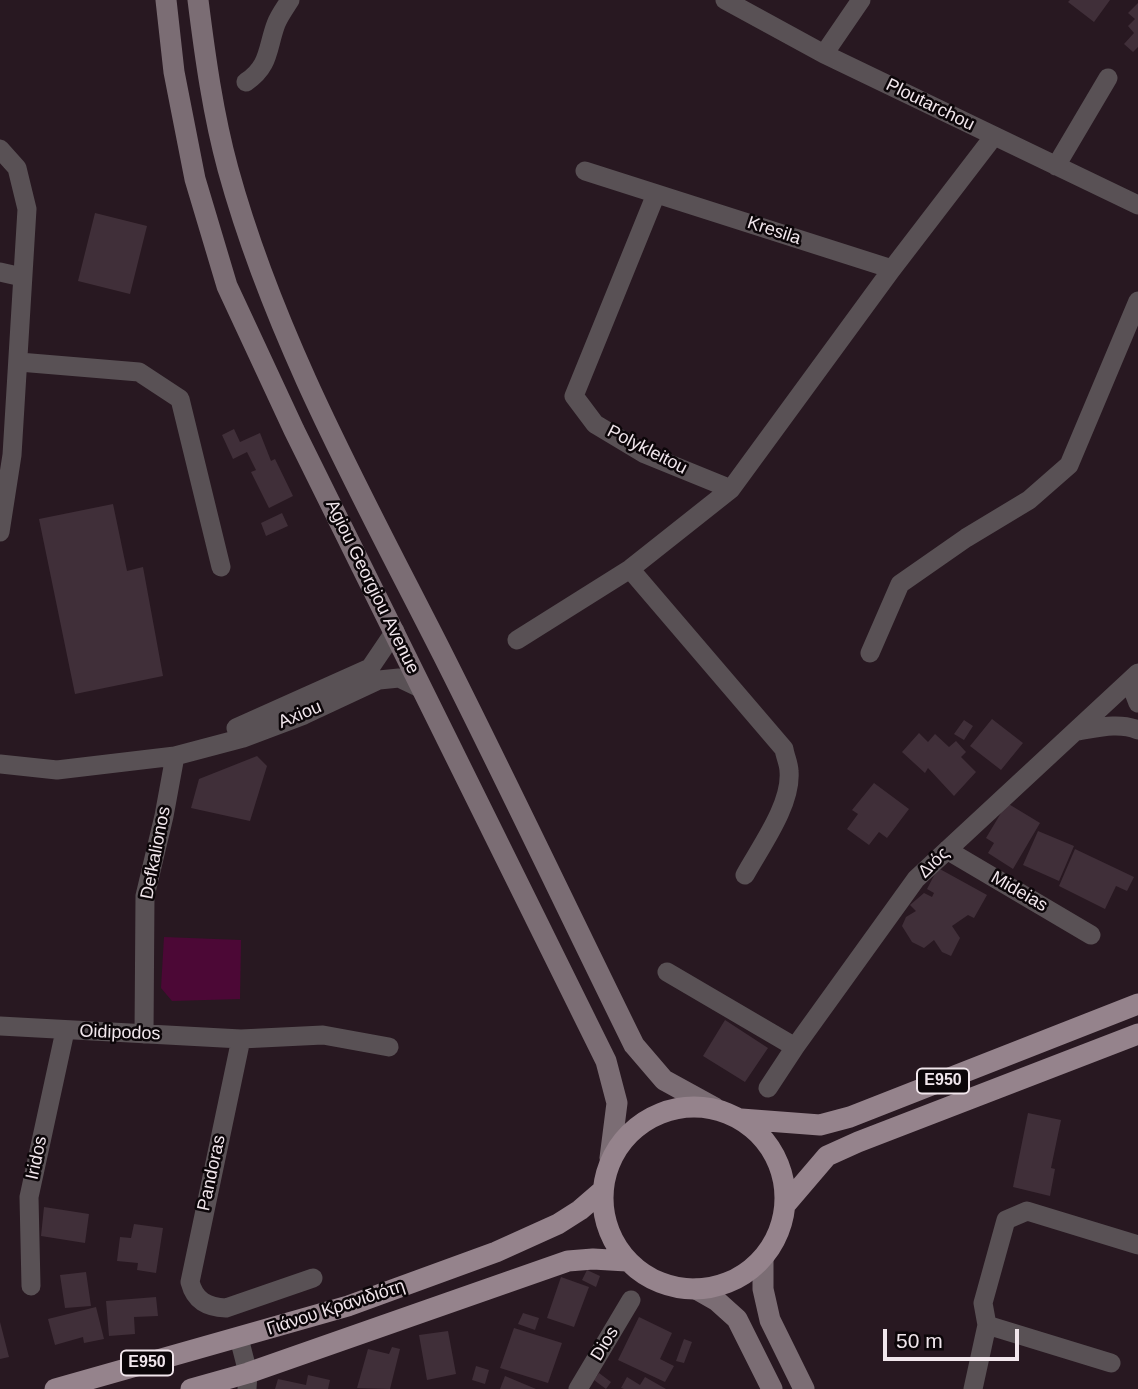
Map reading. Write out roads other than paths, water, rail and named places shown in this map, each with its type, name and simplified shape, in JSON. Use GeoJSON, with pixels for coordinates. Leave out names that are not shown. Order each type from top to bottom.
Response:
{"type":"FeatureCollection","features":[{"type":"Feature","properties":{"kind":"main road","name":"Agiou Georgiou Avenue"},"geometry":{"type":"LineString","coordinates":[[166,0],[174,72],[195,179],[227,286],[294,430],[606,1060],[617,1103],[610,1158]]}},
{"type":"Feature","properties":{"kind":"main road","name":"Agiou Georgiou Avenue"},"geometry":{"type":"LineString","coordinates":[[198,0],[207,70],[228,168],[258,261],[322,419],[447,663],[634,1045],[664,1080],[715,1108]]}},
{"type":"Feature","properties":{"kind":"main road","name":"E950"},"geometry":{"type":"LineString","coordinates":[[741,1119],[820,1125],[850,1117],[1138,1004]]}},
{"type":"Feature","properties":{"kind":"main road","name":"E950"},"geometry":{"type":"LineString","coordinates":[[786,1203],[827,1156],[1138,1034]]}},
{"type":"Feature","properties":{"kind":"main road"},"geometry":{"type":"LineString","coordinates":[[683,1106],[715,1108],[741,1119],[760,1135],[775,1155],[784,1178],[786,1203],[779,1233],[763,1258],[739,1278],[709,1289],[678,1289],[650,1279],[626,1261],[612,1240],[604,1216],[602,1191],[610,1158],[628,1133],[654,1115],[683,1106]]}},
{"type":"Feature","properties":{"kind":"main road","name":"Γιάνου Κρανιδιότη"},"geometry":{"type":"LineString","coordinates":[[55,1389],[348,1306],[496,1252],[558,1224],[602,1191]]}},
{"type":"Feature","properties":{"kind":"main road"},"geometry":{"type":"LineString","coordinates":[[763,1258],[763,1289],[770,1320],[804,1389]]}},
{"type":"Feature","properties":{"kind":"main road","name":"Γιάνου Κρανιδιότη"},"geometry":{"type":"LineString","coordinates":[[191,1389],[248,1381],[568,1261],[626,1261]]}},
{"type":"Feature","properties":{"kind":"main road"},"geometry":{"type":"LineString","coordinates":[[696,1289],[717,1301],[737,1319],[772,1389]]}},
{"type":"Feature","properties":{"kind":"street"},"geometry":{"type":"LineString","coordinates":[[246,82],[258,74],[267,58],[276,23],[290,0]]}},
{"type":"Feature","properties":{"kind":"street","name":"Ploutarchou"},"geometry":{"type":"LineString","coordinates":[[725,0],[824,54],[1138,205]]}},
{"type":"Feature","properties":{"kind":"street"},"geometry":{"type":"LineString","coordinates":[[824,54],[861,0]]}},
{"type":"Feature","properties":{"kind":"street"},"geometry":{"type":"LineString","coordinates":[[1056,166],[1108,78]]}},
{"type":"Feature","properties":{"kind":"street"},"geometry":{"type":"LineString","coordinates":[[517,640],[630,569],[731,489],[994,135]]}},
{"type":"Feature","properties":{"kind":"street"},"geometry":{"type":"LineString","coordinates":[[0,149],[17,168],[27,209],[12,455],[0,533]]}},
{"type":"Feature","properties":{"kind":"street","name":"Kresila"},"geometry":{"type":"LineString","coordinates":[[585,171],[892,269]]}},
{"type":"Feature","properties":{"kind":"street","name":"Polykleitou"},"geometry":{"type":"LineString","coordinates":[[656,194],[574,396],[595,424],[635,448],[731,489]]}},
{"type":"Feature","properties":{"kind":"street"},"geometry":{"type":"LineString","coordinates":[[0,272],[22,277]]}},
{"type":"Feature","properties":{"kind":"street"},"geometry":{"type":"LineString","coordinates":[[870,653],[900,584],[965,538],[1029,499],[1069,465],[1138,301]]}},
{"type":"Feature","properties":{"kind":"street"},"geometry":{"type":"LineString","coordinates":[[19,362],[139,372],[180,399],[221,567]]}},
{"type":"Feature","properties":{"kind":"street"},"geometry":{"type":"LineString","coordinates":[[630,569],[784,749],[789,770],[789,787],[783,807],[745,875]]}},
{"type":"Feature","properties":{"kind":"street","name":"Axiou"},"geometry":{"type":"LineString","coordinates":[[175,756],[370,667],[395,631]]}},
{"type":"Feature","properties":{"kind":"street","name":"Axiou"},"geometry":{"type":"LineString","coordinates":[[0,764],[57,770],[175,756],[243,738],[304,715],[379,680],[399,678],[422,690]]}},
{"type":"Feature","properties":{"kind":"street"},"geometry":{"type":"LineString","coordinates":[[1134,678],[1138,703]]}},
{"type":"Feature","properties":{"kind":"street","name":"Διός"},"geometry":{"type":"LineString","coordinates":[[768,1088],[916,879],[1134,678]]}},
{"type":"Feature","properties":{"kind":"street"},"geometry":{"type":"LineString","coordinates":[[1077,731],[1104,727],[1130,727],[1138,730]]}},
{"type":"Feature","properties":{"kind":"street","name":"Defkalionos"},"geometry":{"type":"LineString","coordinates":[[144,1034],[145,896],[175,756]]}},
{"type":"Feature","properties":{"kind":"street","name":"Mideias"},"geometry":{"type":"LineString","coordinates":[[947,850],[1091,935]]}},
{"type":"Feature","properties":{"kind":"street"},"geometry":{"type":"LineString","coordinates":[[667,972],[795,1047]]}},
{"type":"Feature","properties":{"kind":"street","name":"Oidipodos"},"geometry":{"type":"LineString","coordinates":[[0,1026],[241,1039],[323,1035],[389,1047]]}},
{"type":"Feature","properties":{"kind":"street","name":"Iridos"},"geometry":{"type":"LineString","coordinates":[[31,1286],[29,1197],[65,1031]]}},
{"type":"Feature","properties":{"kind":"street","name":"Pandoras"},"geometry":{"type":"LineString","coordinates":[[241,1039],[190,1282],[193,1293],[204,1304],[226,1308],[313,1278]]}},
{"type":"Feature","properties":{"kind":"street"},"geometry":{"type":"LineString","coordinates":[[973,1389],[987,1325],[983,1303],[1006,1220],[1027,1211],[1138,1245]]}},
{"type":"Feature","properties":{"kind":"street","name":"Dios"},"geometry":{"type":"LineString","coordinates":[[578,1389],[631,1300]]}},
{"type":"Feature","properties":{"kind":"street"},"geometry":{"type":"LineString","coordinates":[[987,1325],[1111,1363]]}},
{"type":"Feature","properties":{"kind":"street"},"geometry":{"type":"LineString","coordinates":[[239,1338],[248,1381]]}}]}
